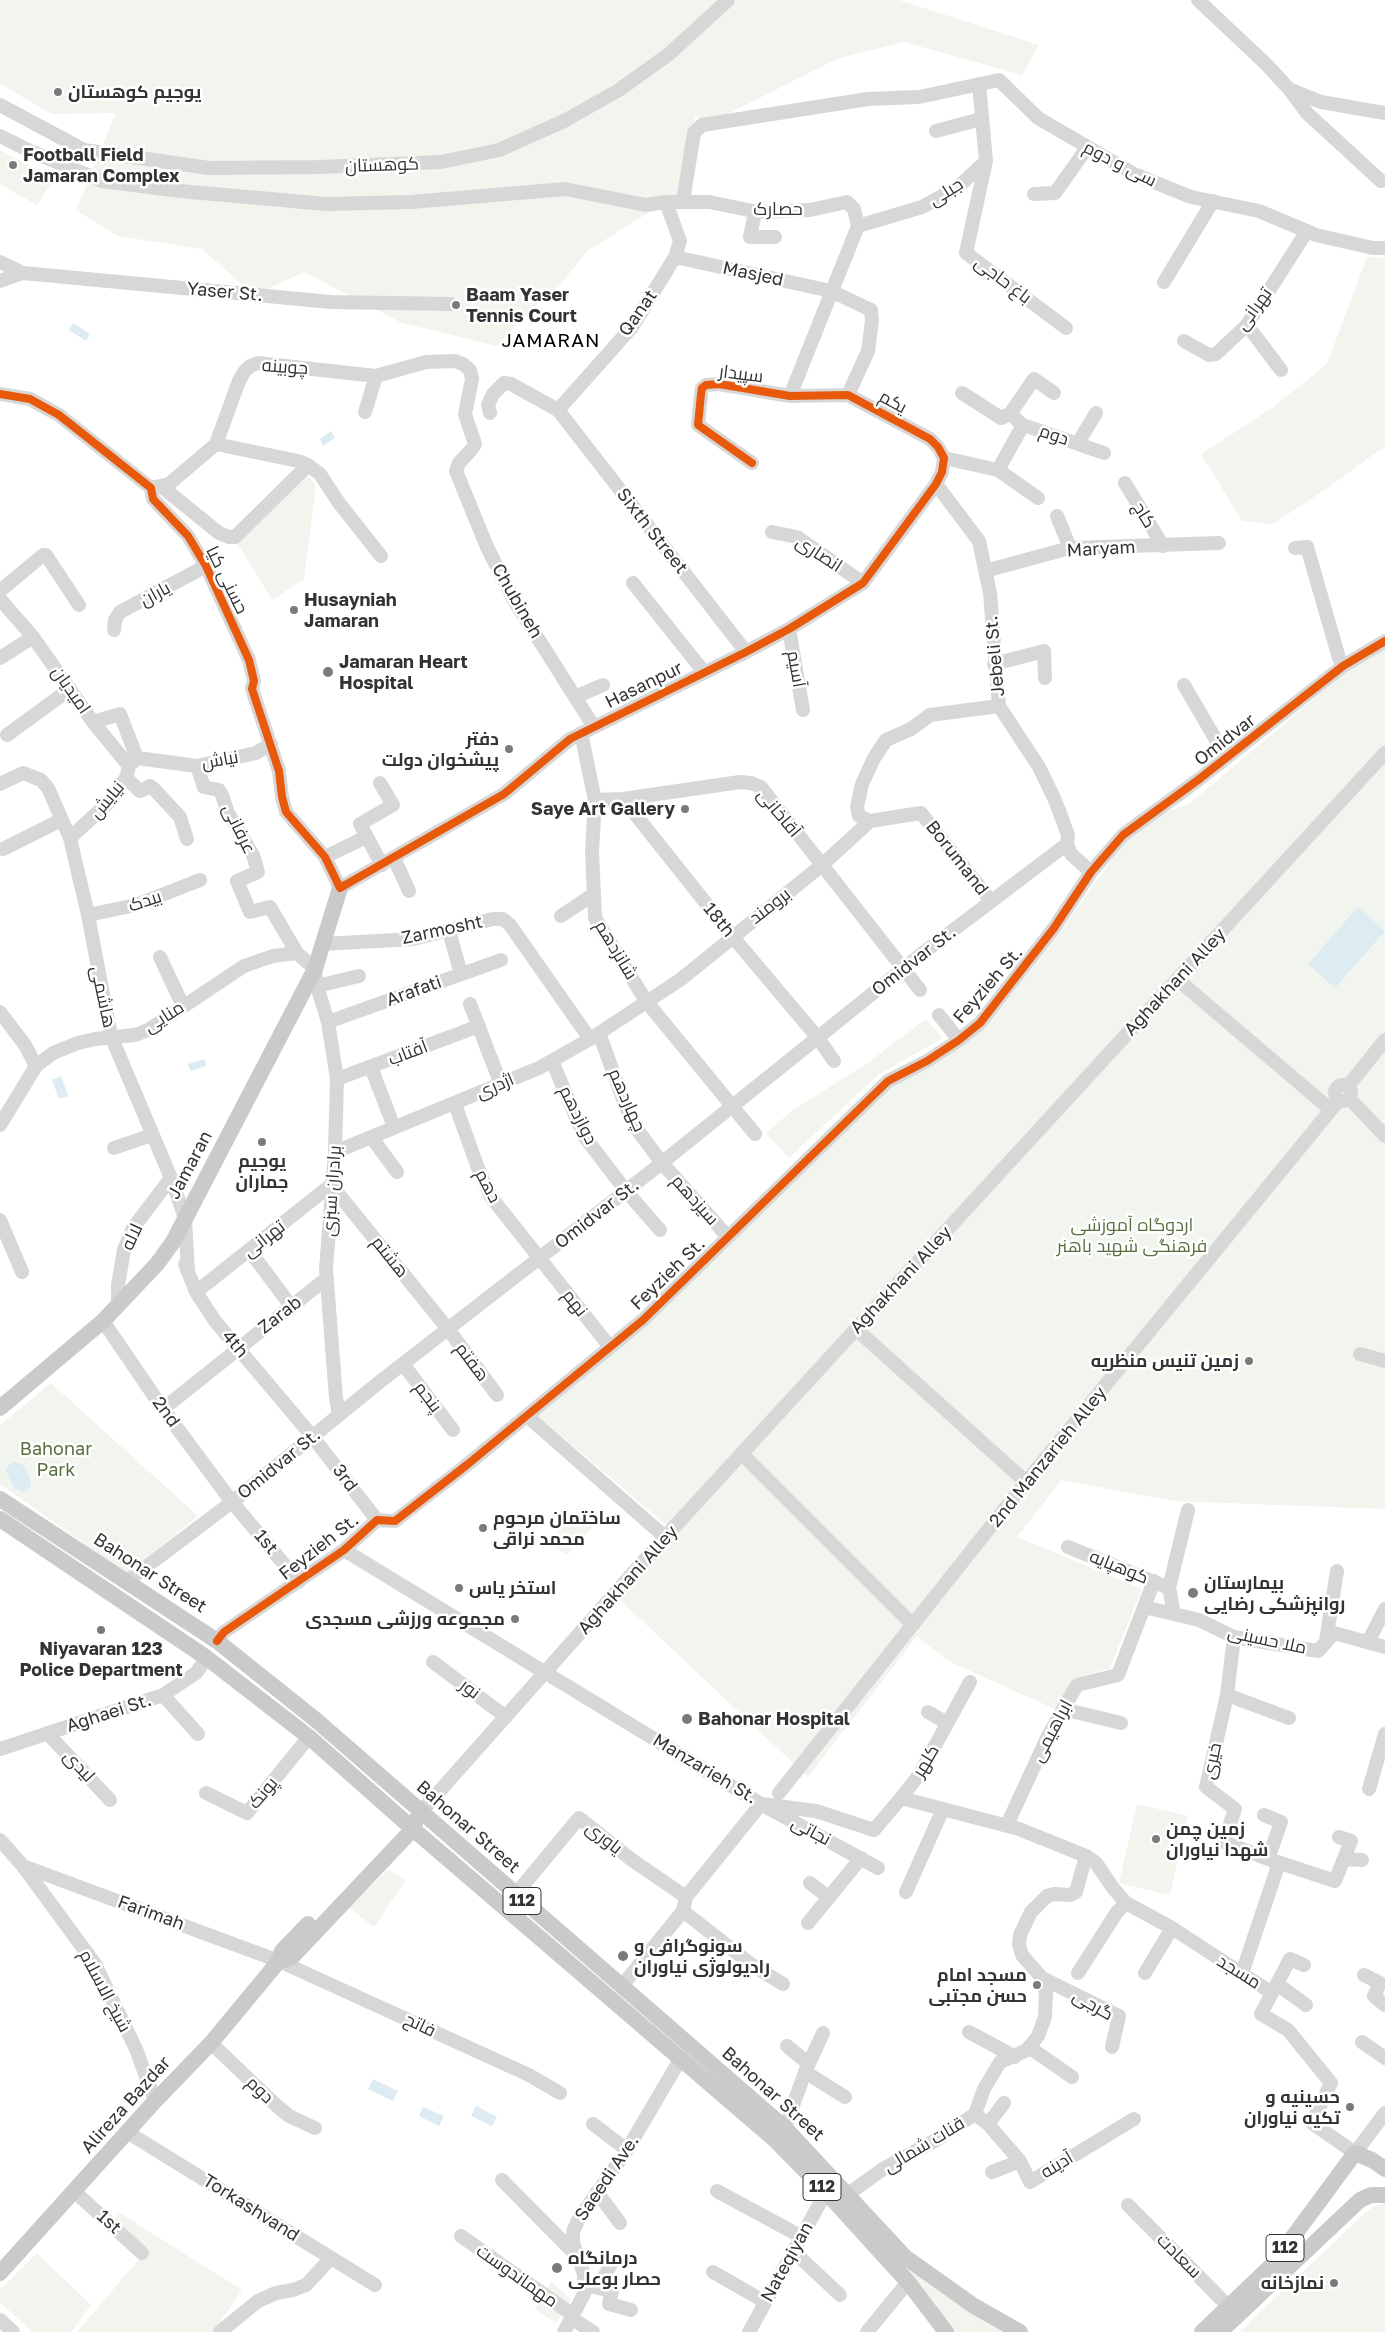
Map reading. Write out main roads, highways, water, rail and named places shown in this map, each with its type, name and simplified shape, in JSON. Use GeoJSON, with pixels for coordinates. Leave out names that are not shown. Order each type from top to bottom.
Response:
{"type":"FeatureCollection","features":[{"type":"Feature","properties":{"kind":"main road","name":"Jamaran"},"geometry":{"type":"LineString","coordinates":[[0,1408],[103,1321],[157,1264],[173,1242],[315,969],[340,888]]}},
{"type":"Feature","properties":{"kind":"main road","name":"Bahonar Street"},"geometry":{"type":"LineString","coordinates":[[0,1499],[217,1641],[316,1720],[415,1820],[774,2139],[826,2192],[908,2282],[946,2332]]}},
{"type":"Feature","properties":{"kind":"main road","name":"Bahonar Street"},"geometry":{"type":"LineString","coordinates":[[0,1519],[207,1658],[415,1820],[515,1895],[785,2128],[905,2257],[974,2306],[1020,2332]]}},
{"type":"Feature","properties":{"kind":"main road"},"geometry":{"type":"LineString","coordinates":[[207,1658],[217,1641]]}},
{"type":"Feature","properties":{"kind":"main road","name":"Alireza Bazdar"},"geometry":{"type":"LineString","coordinates":[[0,2273],[155,2101],[211,2043],[279,1961],[292,1958],[415,1820]]}},
{"type":"Feature","properties":{"kind":"main road","name":"112"},"geometry":{"type":"LineString","coordinates":[[1202,2332],[1274,2264],[1355,2153],[1372,2160],[1385,2169]]}},
{"type":"Feature","properties":{"kind":"main road","name":"112"},"geometry":{"type":"LineString","coordinates":[[1220,2332],[1360,2200],[1371,2195],[1385,2195]]}},
{"type":"Feature","properties":{"kind":"place","name":"یوجیم کوهستان"},"geometry":{"type":"Point","coordinates":[58,92]}},
{"type":"Feature","properties":{"kind":"place","name":"Football Field Jamaran Complex"},"geometry":{"type":"Point","coordinates":[13,165]}},
{"type":"Feature","properties":{"kind":"place","name":"Baam Yaser Tennis Court"},"geometry":{"type":"Point","coordinates":[456,305]}},
{"type":"Feature","properties":{"kind":"place","name":"Husayniah Jamaran"},"geometry":{"type":"Point","coordinates":[294,610]}},
{"type":"Feature","properties":{"kind":"place","name":"Jamaran Heart Hospital"},"geometry":{"type":"Point","coordinates":[328,672]}},
{"type":"Feature","properties":{"kind":"place","name":"دفتر پیشخوان دولت"},"geometry":{"type":"Point","coordinates":[509,749]}},
{"type":"Feature","properties":{"kind":"place","name":"Saye Art Gallery"},"geometry":{"type":"Point","coordinates":[685,809]}},
{"type":"Feature","properties":{"kind":"place","name":"یوجیم جماران"},"geometry":{"type":"Point","coordinates":[262,1142]}},
{"type":"Feature","properties":{"kind":"place","name":"زمین تنیس منظریه"},"geometry":{"type":"Point","coordinates":[1249,1361]}},
{"type":"Feature","properties":{"kind":"place","name":"ساختمان مرحوم محمد نراقی"},"geometry":{"type":"Point","coordinates":[483,1528]}},
{"type":"Feature","properties":{"kind":"place","name":"استخر یاس"},"geometry":{"type":"Point","coordinates":[459,1588]}},
{"type":"Feature","properties":{"kind":"place","name":"بیمارستان روانپزشکی رضایی"},"geometry":{"type":"Point","coordinates":[1193,1593]}},
{"type":"Feature","properties":{"kind":"place","name":"مجموعه ورزشی مسجدی"},"geometry":{"type":"Point","coordinates":[515,1619]}},
{"type":"Feature","properties":{"kind":"place","name":"Niyavaran 123 Police Department"},"geometry":{"type":"Point","coordinates":[101,1630]}},
{"type":"Feature","properties":{"kind":"place","name":"Bahonar Hospital"},"geometry":{"type":"Point","coordinates":[687,1719]}},
{"type":"Feature","properties":{"kind":"place","name":"زمین چمن شهدا نیاوران"},"geometry":{"type":"Point","coordinates":[1156,1839]}},
{"type":"Feature","properties":{"kind":"place","name":"سونوگرافی و رادیولوژی نیاوران"},"geometry":{"type":"Point","coordinates":[623,1956]}},
{"type":"Feature","properties":{"kind":"place","name":"مسجد امام حسن مجتبی"},"geometry":{"type":"Point","coordinates":[1037,1985]}},
{"type":"Feature","properties":{"kind":"place","name":"حسینیه و تکیه نیاوران"},"geometry":{"type":"Point","coordinates":[1350,2107]}},
{"type":"Feature","properties":{"kind":"place","name":"درمانگاه حصار بوعلی"},"geometry":{"type":"Point","coordinates":[557,2268]}},
{"type":"Feature","properties":{"kind":"place","name":"نمازخانه"},"geometry":{"type":"Point","coordinates":[1334,2283]}},
{"type":"Feature","properties":{"kind":"district","name":"JAMARAN"},"geometry":{"type":"Point","coordinates":[551,341]}},
{"type":"Feature","properties":{"kind":"park label","name":"اردوگاه آموزشی فرهنگی شهید باهنر"},"geometry":{"type":"Point","coordinates":[1132,1235]}},
{"type":"Feature","properties":{"kind":"park label","name":"Bahonar Park"},"geometry":{"type":"Point","coordinates":[56,1459]}}]}
